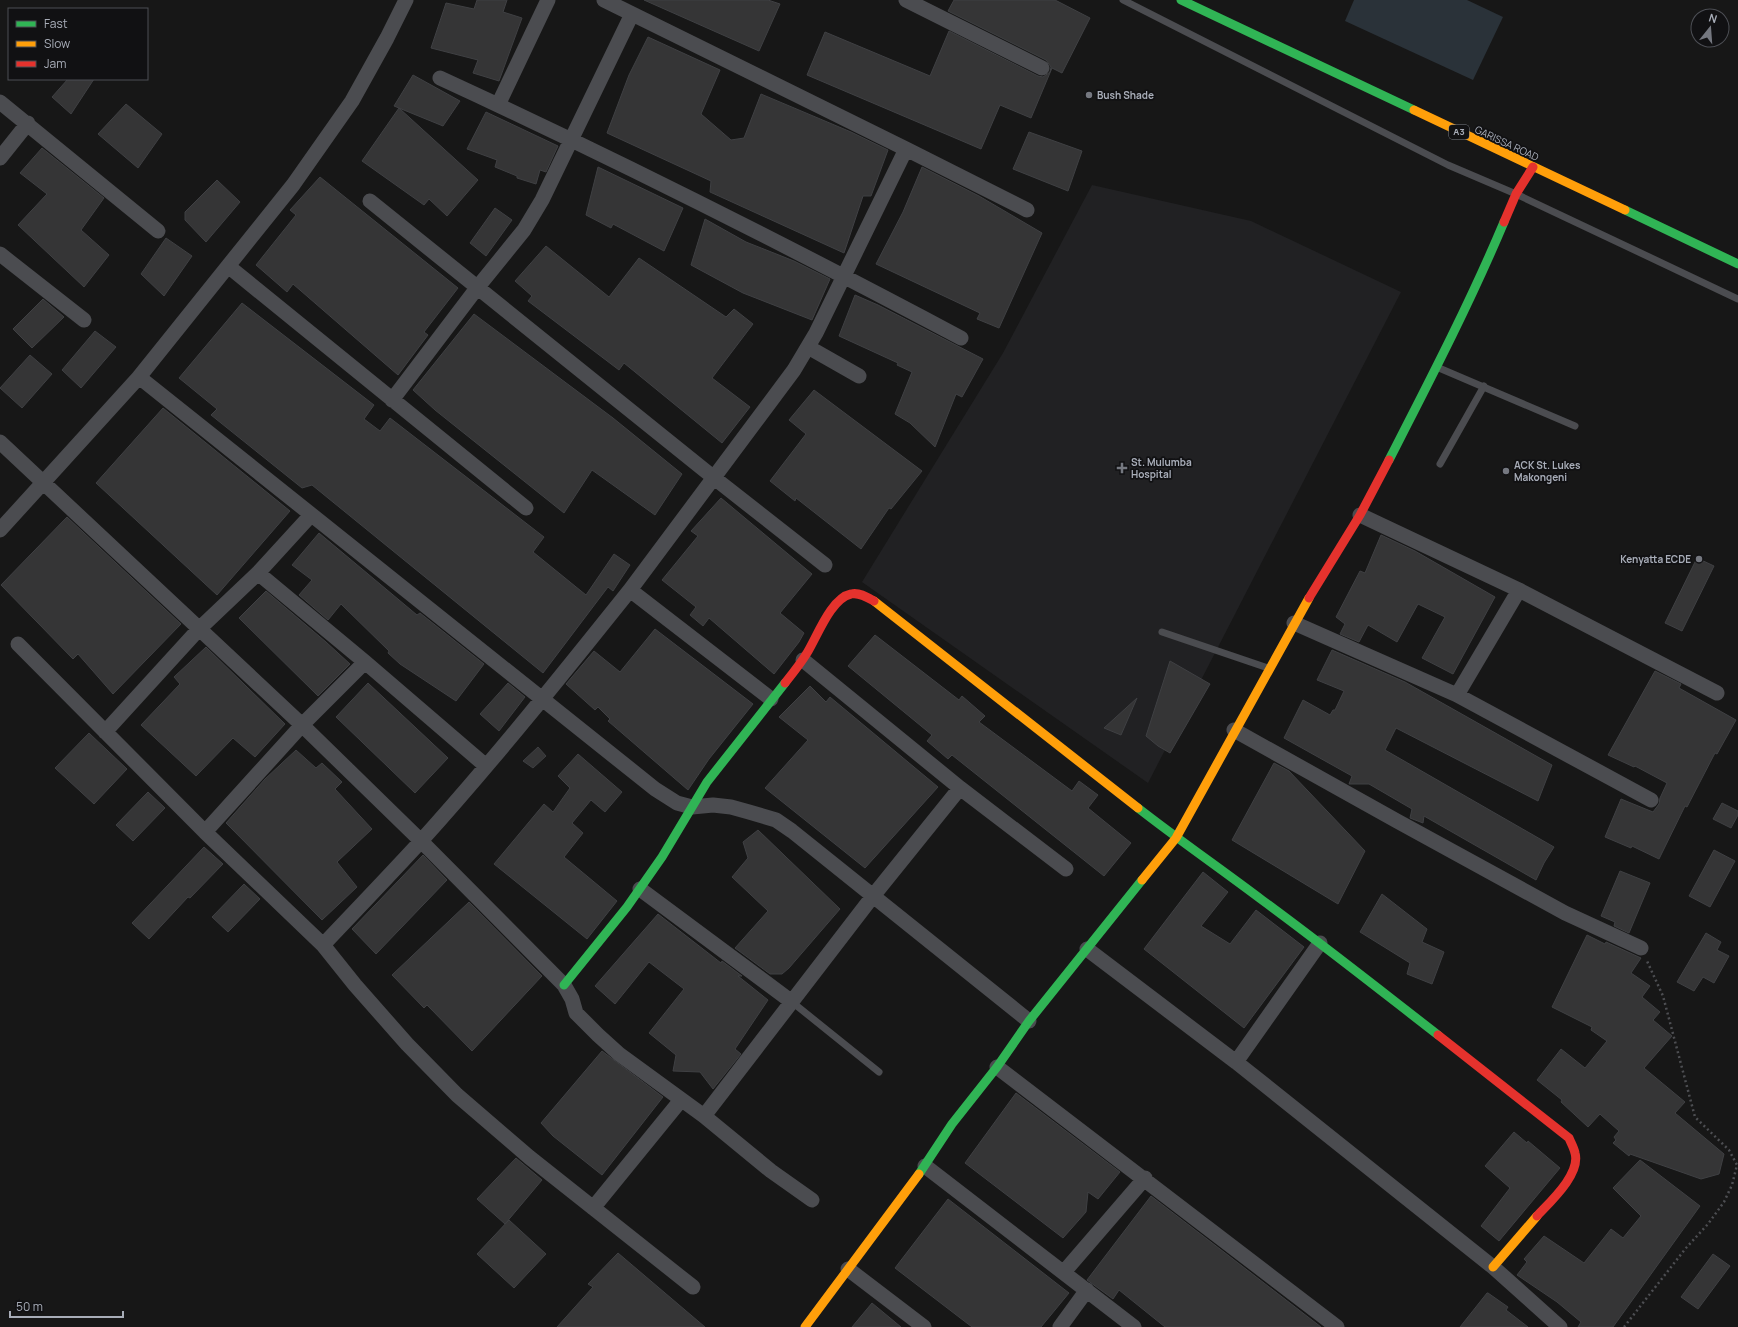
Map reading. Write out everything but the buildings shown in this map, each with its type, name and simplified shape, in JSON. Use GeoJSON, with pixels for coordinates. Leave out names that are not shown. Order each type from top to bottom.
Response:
{"type":"FeatureCollection","features":[{"type":"Feature","properties":{"kind":"main road","name":"GARISSA ROAD"},"geometry":{"type":"LineString","coordinates":[[1181,0],[1738,264]]}},
{"type":"Feature","properties":{"kind":"main road"},"geometry":{"type":"LineString","coordinates":[[804,1327],[925,1166],[952,1124],[998,1067],[1029,1021],[1176,838],[1294,623],[1360,515],[1437,367],[1487,263],[1516,194],[1533,167]]}},
{"type":"Feature","properties":{"kind":"main road"},"geometry":{"type":"LineString","coordinates":[[564,984],[600,944],[640,889],[706,784],[726,756],[803,660],[834,606],[846,595],[855,593],[862,595],[878,604],[1176,838],[1202,855],[1320,943],[1570,1138],[1576,1154],[1574,1171],[1563,1188],[1493,1267]]}},
{"type":"Feature","properties":{"kind":"street"},"geometry":{"type":"LineString","coordinates":[[0,530],[139,377],[294,185],[352,101],[406,0]]}},
{"type":"Feature","properties":{"kind":"street"},"geometry":{"type":"LineString","coordinates":[[498,105],[548,0]]}},
{"type":"Feature","properties":{"kind":"street"},"geometry":{"type":"LineString","coordinates":[[604,0],[1027,210]]}},
{"type":"Feature","properties":{"kind":"street"},"geometry":{"type":"LineString","coordinates":[[906,0],[1042,68]]}},
{"type":"Feature","properties":{"kind":"street"},"geometry":{"type":"LineString","coordinates":[[392,400],[477,288],[524,230],[542,200],[632,14]]}},
{"type":"Feature","properties":{"kind":"street"},"geometry":{"type":"LineString","coordinates":[[440,78],[570,140],[844,276],[961,338]]}},
{"type":"Feature","properties":{"kind":"street"},"geometry":{"type":"LineString","coordinates":[[0,102],[28,123],[158,231]]}},
{"type":"Feature","properties":{"kind":"street"},"geometry":{"type":"LineString","coordinates":[[0,158],[28,123]]}},
{"type":"Feature","properties":{"kind":"street"},"geometry":{"type":"LineString","coordinates":[[323,945],[421,841],[543,699],[630,590],[794,370],[808,347],[844,276],[906,149]]}},
{"type":"Feature","properties":{"kind":"street"},"geometry":{"type":"LineString","coordinates":[[370,201],[713,477],[825,565]]}},
{"type":"Feature","properties":{"kind":"street"},"geometry":{"type":"LineString","coordinates":[[0,254],[84,320]]}},
{"type":"Feature","properties":{"kind":"street"},"geometry":{"type":"LineString","coordinates":[[228,266],[526,508]]}},
{"type":"Feature","properties":{"kind":"street"},"geometry":{"type":"LineString","coordinates":[[808,347],[859,376]]}},
{"type":"Feature","properties":{"kind":"street"},"geometry":{"type":"LineString","coordinates":[[139,377],[655,789],[677,803],[692,807],[731,807],[776,820],[792,831],[1029,1021]]}},
{"type":"Feature","properties":{"kind":"street"},"geometry":{"type":"LineString","coordinates":[[0,442],[302,725],[421,841],[564,984],[572,999],[576,1013],[598,1035],[619,1054],[704,1116],[770,1170],[812,1200]]}},
{"type":"Feature","properties":{"kind":"street"},"geometry":{"type":"LineString","coordinates":[[105,732],[199,628],[258,573],[311,515]]}},
{"type":"Feature","properties":{"kind":"street"},"geometry":{"type":"LineString","coordinates":[[1360,515],[1519,590],[1717,693]]}},
{"type":"Feature","properties":{"kind":"street"},"geometry":{"type":"LineString","coordinates":[[258,573],[365,662],[486,766]]}},
{"type":"Feature","properties":{"kind":"street"},"geometry":{"type":"LineString","coordinates":[[630,590],[771,700]]}},
{"type":"Feature","properties":{"kind":"street"},"geometry":{"type":"LineString","coordinates":[[1457,695],[1519,590]]}},
{"type":"Feature","properties":{"kind":"street"},"geometry":{"type":"LineString","coordinates":[[1294,623],[1457,695],[1650,800]]}},
{"type":"Feature","properties":{"kind":"street"},"geometry":{"type":"LineString","coordinates":[[18,644],[205,832],[323,945],[355,985],[407,1044],[457,1095],[529,1157],[693,1287]]}},
{"type":"Feature","properties":{"kind":"street"},"geometry":{"type":"LineString","coordinates":[[803,660],[960,788],[1066,869]]}},
{"type":"Feature","properties":{"kind":"street"},"geometry":{"type":"LineString","coordinates":[[205,832],[302,725],[365,662]]}},
{"type":"Feature","properties":{"kind":"street"},"geometry":{"type":"LineString","coordinates":[[1234,730],[1565,913],[1641,948]]}},
{"type":"Feature","properties":{"kind":"street"},"geometry":{"type":"LineString","coordinates":[[704,1116],[873,896],[960,788]]}},
{"type":"Feature","properties":{"kind":"street"},"geometry":{"type":"LineString","coordinates":[[640,889],[792,1002]]}},
{"type":"Feature","properties":{"kind":"street"},"geometry":{"type":"LineString","coordinates":[[1236,1062],[1320,943]]}},
{"type":"Feature","properties":{"kind":"street"},"geometry":{"type":"LineString","coordinates":[[1087,949],[1236,1062],[1493,1267],[1560,1327]]}},
{"type":"Feature","properties":{"kind":"street"},"geometry":{"type":"LineString","coordinates":[[998,1067],[1145,1178],[1337,1327]]}},
{"type":"Feature","properties":{"kind":"street"},"geometry":{"type":"LineString","coordinates":[[593,1208],[681,1100]]}},
{"type":"Feature","properties":{"kind":"street"},"geometry":{"type":"LineString","coordinates":[[925,1166],[1134,1327]]}},
{"type":"Feature","properties":{"kind":"street"},"geometry":{"type":"LineString","coordinates":[[1064,1272],[1145,1178]]}},
{"type":"Feature","properties":{"kind":"street"},"geometry":{"type":"LineString","coordinates":[[848,1269],[924,1327]]}},
{"type":"Feature","properties":{"kind":"street"},"geometry":{"type":"LineString","coordinates":[[1060,1327],[1087,1290]]}},
{"type":"Feature","properties":{"kind":"lane"},"geometry":{"type":"LineString","coordinates":[[1123,0],[1448,165],[1516,194],[1738,299]]}},
{"type":"Feature","properties":{"kind":"lane"},"geometry":{"type":"LineString","coordinates":[[1437,367],[1575,426]]}},
{"type":"Feature","properties":{"kind":"lane"},"geometry":{"type":"LineString","coordinates":[[1440,464],[1484,386]]}},
{"type":"Feature","properties":{"kind":"lane"},"geometry":{"type":"LineString","coordinates":[[1162,632],[1270,668]]}},
{"type":"Feature","properties":{"kind":"lane"},"geometry":{"type":"LineString","coordinates":[[792,1002],[879,1072]]}},
{"type":"Feature","properties":{"kind":"path"},"geometry":{"type":"LineString","coordinates":[[1624,1327],[1676,1260],[1708,1224],[1724,1202],[1732,1185],[1737,1165],[1729,1150],[1695,1118],[1663,996],[1641,948]]}},
{"type":"Feature","properties":{"kind":"shaded area"},"geometry":{"type":"Polygon","coordinates":[[[1354,0],[1467,0],[1503,17],[1473,80],[1345,21],[1354,0]]]}},
{"type":"Feature","properties":{"kind":"shaded area","name":"St. Mulumba Hospital"},"geometry":{"type":"Polygon","coordinates":[[[1092,185],[1251,221],[1401,292],[1148,783],[862,582],[1003,353],[1092,185]]]}},
{"type":"Feature","properties":{"kind":"traffic: fast"},"geometry":{"type":"LineString","coordinates":[[1181,0],[1414,110]]}},
{"type":"Feature","properties":{"kind":"traffic: fast"},"geometry":{"type":"LineString","coordinates":[[1625,210],[1738,264]]}},
{"type":"Feature","properties":{"kind":"traffic: fast"},"geometry":{"type":"LineString","coordinates":[[1389,460],[1463,312],[1504,222]]}},
{"type":"Feature","properties":{"kind":"traffic: fast"},"geometry":{"type":"LineString","coordinates":[[564,985],[627,907],[662,857],[707,782],[785,683]]}},
{"type":"Feature","properties":{"kind":"traffic: fast"},"geometry":{"type":"LineString","coordinates":[[1138,808],[1307,933],[1438,1035]]}},
{"type":"Feature","properties":{"kind":"traffic: fast"},"geometry":{"type":"LineString","coordinates":[[919,1174],[952,1124],[997,1067],[1029,1021],[1142,880]]}},
{"type":"Feature","properties":{"kind":"traffic: slow"},"geometry":{"type":"LineString","coordinates":[[1414,110],[1625,210]]}},
{"type":"Feature","properties":{"kind":"traffic: slow"},"geometry":{"type":"LineString","coordinates":[[1142,880],[1176,838],[1309,598]]}},
{"type":"Feature","properties":{"kind":"traffic: slow"},"geometry":{"type":"LineString","coordinates":[[874,601],[1138,808]]}},
{"type":"Feature","properties":{"kind":"traffic: slow"},"geometry":{"type":"LineString","coordinates":[[805,1327],[919,1174]]}},
{"type":"Feature","properties":{"kind":"traffic: slow"},"geometry":{"type":"LineString","coordinates":[[1493,1267],[1537,1216]]}},
{"type":"Feature","properties":{"kind":"traffic: jam"},"geometry":{"type":"LineString","coordinates":[[1504,222],[1516,194],[1533,167]]}},
{"type":"Feature","properties":{"kind":"traffic: jam"},"geometry":{"type":"LineString","coordinates":[[1309,598],[1360,515],[1389,460]]}},
{"type":"Feature","properties":{"kind":"traffic: jam"},"geometry":{"type":"LineString","coordinates":[[785,683],[805,657],[825,619],[837,603],[844,597],[851,594],[863,595],[874,601]]}},
{"type":"Feature","properties":{"kind":"traffic: jam"},"geometry":{"type":"LineString","coordinates":[[1438,1035],[1569,1138],[1575,1153],[1576,1161],[1573,1170],[1563,1187],[1537,1216]]}},
{"type":"Feature","properties":{"kind":"place","name":"Bush Shade"},"geometry":{"type":"Point","coordinates":[1089,95]}},
{"type":"Feature","properties":{"kind":"place","name":"St. Mulumba Hospital"},"geometry":{"type":"Point","coordinates":[1122,468]}},
{"type":"Feature","properties":{"kind":"place","name":"ACK St. Lukes Makongeni"},"geometry":{"type":"Point","coordinates":[1506,471]}},
{"type":"Feature","properties":{"kind":"place","name":"Kenyatta ECDE"},"geometry":{"type":"Point","coordinates":[1699,559]}}]}
